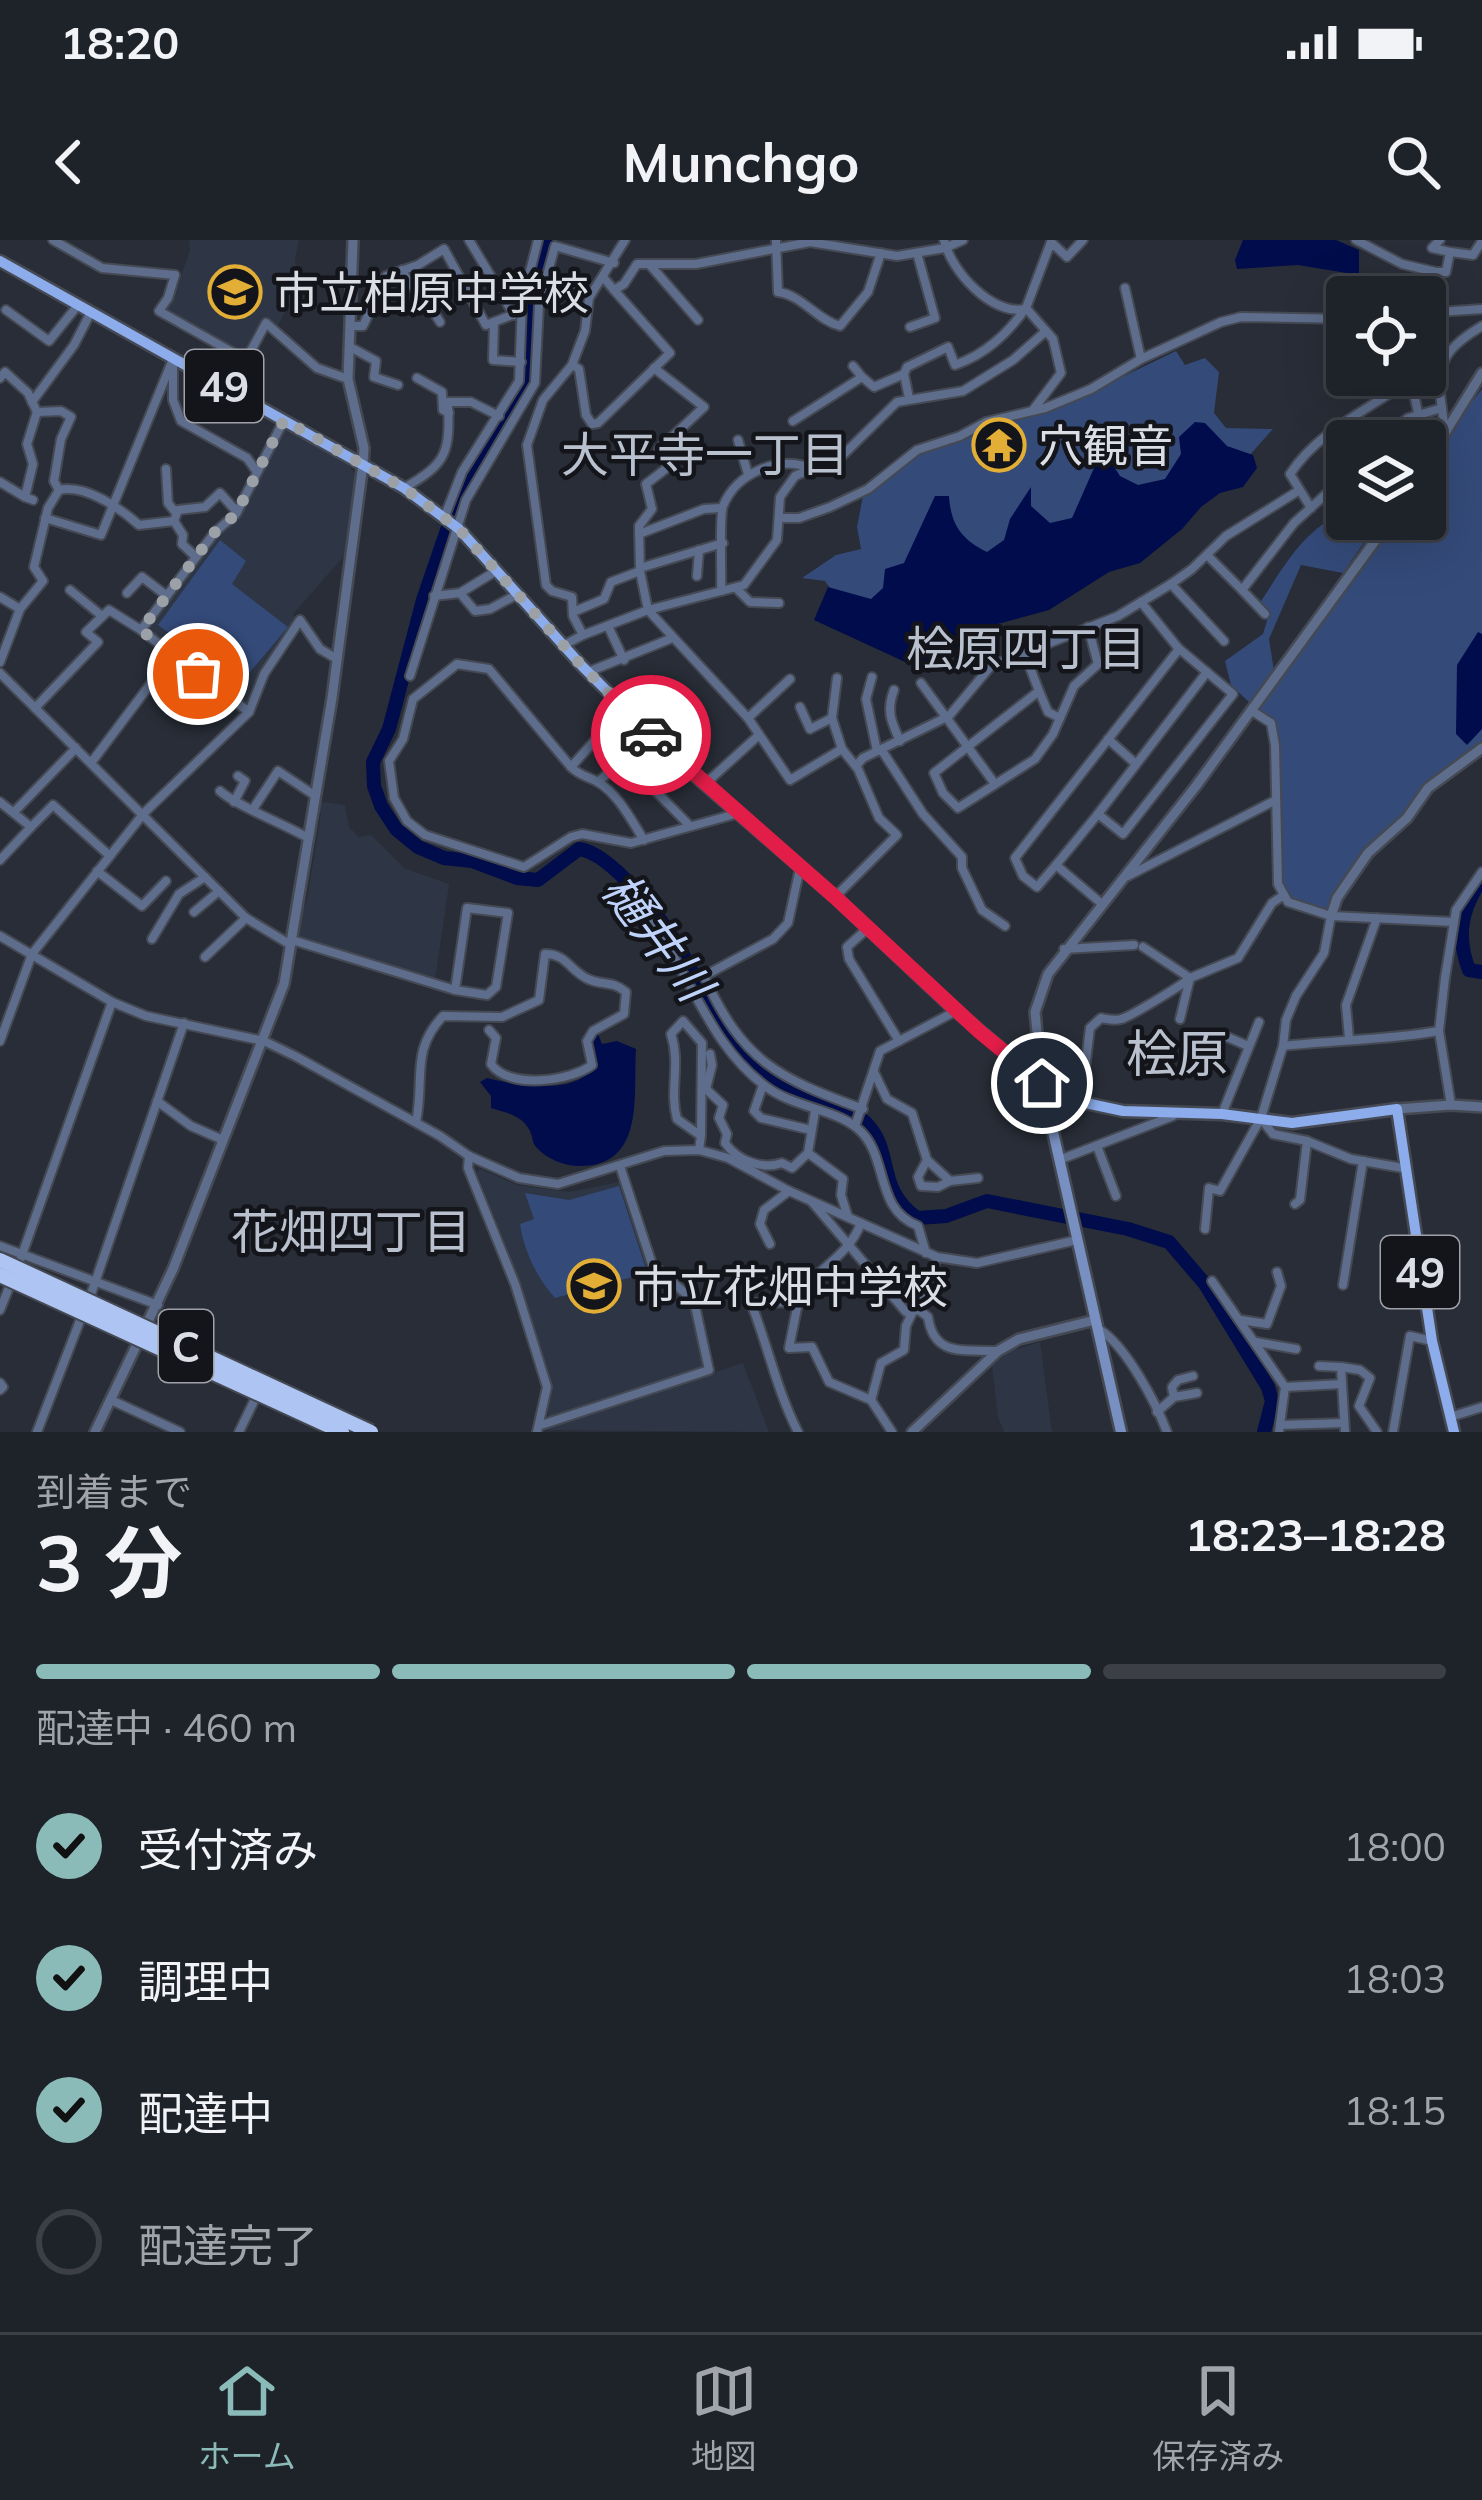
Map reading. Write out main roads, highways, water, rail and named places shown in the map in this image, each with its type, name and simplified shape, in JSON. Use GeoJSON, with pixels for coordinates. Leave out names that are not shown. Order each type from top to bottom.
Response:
{"type":"FeatureCollection","features":[{"type":"Feature","properties":{"kind":"highway","name":"C"},"geometry":{"type":"LineString","coordinates":[[0,1260],[371,1432]]}},
{"type":"Feature","properties":{"kind":"highway","name":"C"},"geometry":{"type":"LineString","coordinates":[[5,1280],[341,1432]]}},
{"type":"Feature","properties":{"kind":"main road","name":"49"},"geometry":{"type":"LineString","coordinates":[[0,261],[363,464],[459,529],[623,709],[1042,1083],[1102,1109],[1222,1114],[1292,1123],[1397,1109],[1432,1341],[1454,1432]]}},
{"type":"Feature","properties":{"kind":"main road"},"geometry":{"type":"LineString","coordinates":[[1042,1083],[1121,1432]]}},
{"type":"Feature","properties":{"kind":"waterway","name":"樋井川"},"geometry":{"type":"LineString","coordinates":[[545,240],[528,312],[526,382],[460,492],[423,600],[389,729],[373,762],[381,806],[396,829],[418,847],[517,878],[538,880],[579,849],[606,863],[662,923],[723,1028],[747,1057],[797,1094],[867,1124],[880,1146],[895,1195],[917,1218],[946,1216],[987,1201],[1128,1229],[1169,1242],[1205,1284],[1268,1387],[1272,1401],[1264,1432]]}},
{"type":"Feature","properties":{"kind":"waterway"},"geometry":{"type":"LineString","coordinates":[[1482,879],[1469,901],[1462,934],[1469,970],[1482,972]]}},
{"type":"Feature","properties":{"kind":"place","name":"市立柏原中学校"},"geometry":{"type":"Point","coordinates":[235,292]}},
{"type":"Feature","properties":{"kind":"place","name":"穴観音"},"geometry":{"type":"Point","coordinates":[999,445]}},
{"type":"Feature","properties":{"kind":"place","name":"市立花畑中学校"},"geometry":{"type":"Point","coordinates":[594,1286]}},
{"type":"Feature","properties":{"kind":"district","name":"大平寺一丁目"},"geometry":{"type":"Point","coordinates":[705,454]}},
{"type":"Feature","properties":{"kind":"district","name":"桧原四丁目"},"geometry":{"type":"Point","coordinates":[1026,648]}},
{"type":"Feature","properties":{"kind":"district","name":"桧原"},"geometry":{"type":"Point","coordinates":[1177,1053]}},
{"type":"Feature","properties":{"kind":"district","name":"花畑四丁目"},"geometry":{"type":"Point","coordinates":[351,1231]}}]}
